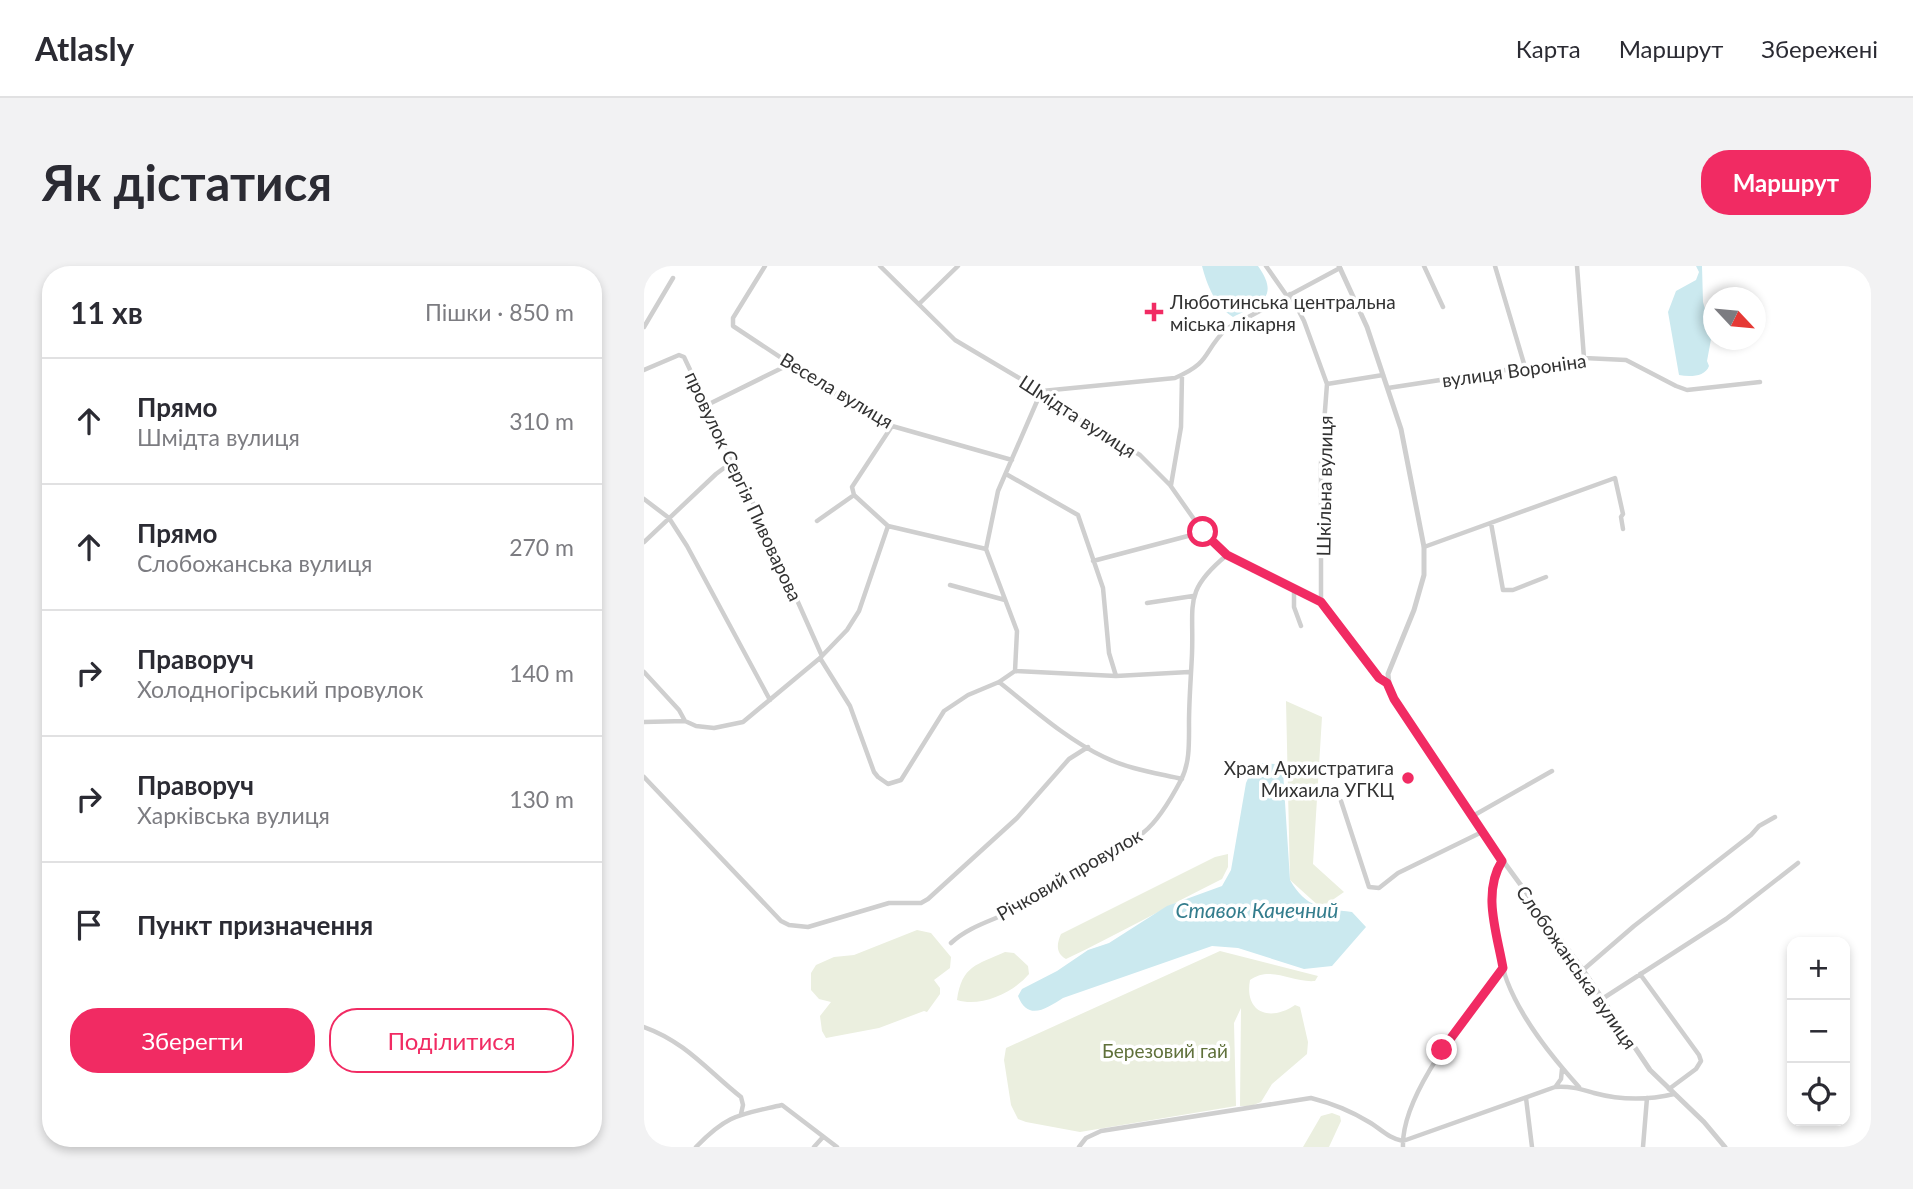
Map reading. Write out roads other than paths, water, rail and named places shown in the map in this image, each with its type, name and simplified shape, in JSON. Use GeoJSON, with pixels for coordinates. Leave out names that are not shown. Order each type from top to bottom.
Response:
{"type":"FeatureCollection","features":[{"type":"Feature","properties":{"kind":"street","name":"Весела вулиця"},"geometry":{"type":"LineString","coordinates":[[765,266],[733,318],[733,326],[839,396],[892,426],[1012,460]]}},
{"type":"Feature","properties":{"kind":"street","name":"Шмідта вулиця"},"geometry":{"type":"LineString","coordinates":[[880,266],[955,340],[1041,391],[1053,404],[1140,455],[1170,485],[1203,532],[1227,555],[1321,602],[1379,678],[1387,683]]}},
{"type":"Feature","properties":{"kind":"street"},"geometry":{"type":"LineString","coordinates":[[919,304],[958,266]]}},
{"type":"Feature","properties":{"kind":"street","name":"Шкільна вулиця"},"geometry":{"type":"LineString","coordinates":[[1266,266],[1289,295],[1304,321],[1327,384],[1321,463],[1321,602]]}},
{"type":"Feature","properties":{"kind":"street"},"geometry":{"type":"LineString","coordinates":[[1424,266],[1443,307]]}},
{"type":"Feature","properties":{"kind":"street"},"geometry":{"type":"LineString","coordinates":[[1495,266],[1525,367]]}},
{"type":"Feature","properties":{"kind":"street"},"geometry":{"type":"LineString","coordinates":[[1577,266],[1584,358]]}},
{"type":"Feature","properties":{"kind":"street"},"geometry":{"type":"LineString","coordinates":[[1015,671],[1017,631],[986,549],[998,491],[1041,391],[1175,378],[1196,368],[1205,360],[1218,337],[1226,329],[1339,267],[1367,327],[1401,429],[1424,547],[1424,575],[1418,599],[1390,666],[1387,683]]}},
{"type":"Feature","properties":{"kind":"street"},"geometry":{"type":"LineString","coordinates":[[644,327],[673,278]]}},
{"type":"Feature","properties":{"kind":"street","name":"провулок Сергія Пивоварова"},"geometry":{"type":"LineString","coordinates":[[644,370],[682,354],[764,526],[821,657],[849,706],[878,778],[888,784],[901,780],[944,711],[968,695],[999,682]]}},
{"type":"Feature","properties":{"kind":"street","name":"вулиця Вороніна"},"geometry":{"type":"LineString","coordinates":[[1388,388],[1584,358],[1626,360],[1687,390],[1760,382]]}},
{"type":"Feature","properties":{"kind":"street"},"geometry":{"type":"LineString","coordinates":[[707,405],[784,367],[794,365]]}},
{"type":"Feature","properties":{"kind":"street"},"geometry":{"type":"LineString","coordinates":[[1170,485],[1181,427],[1182,375]]}},
{"type":"Feature","properties":{"kind":"street"},"geometry":{"type":"LineString","coordinates":[[1327,384],[1383,375]]}},
{"type":"Feature","properties":{"kind":"street"},"geometry":{"type":"LineString","coordinates":[[892,426],[852,487],[854,495],[888,526],[986,549]]}},
{"type":"Feature","properties":{"kind":"street"},"geometry":{"type":"LineString","coordinates":[[644,542],[732,462]]}},
{"type":"Feature","properties":{"kind":"street"},"geometry":{"type":"LineString","coordinates":[[1006,474],[1078,515],[1103,587],[1110,653],[1116,676]]}},
{"type":"Feature","properties":{"kind":"street"},"geometry":{"type":"LineString","coordinates":[[1424,547],[1615,478],[1623,514],[1623,529]]}},
{"type":"Feature","properties":{"kind":"street"},"geometry":{"type":"LineString","coordinates":[[817,521],[854,495]]}},
{"type":"Feature","properties":{"kind":"street"},"geometry":{"type":"LineString","coordinates":[[644,499],[669,518],[687,546],[770,700]]}},
{"type":"Feature","properties":{"kind":"street"},"geometry":{"type":"LineString","coordinates":[[1491,523],[1503,590],[1513,590],[1546,577]]}},
{"type":"Feature","properties":{"kind":"street"},"geometry":{"type":"LineString","coordinates":[[644,672],[685,720],[696,726],[714,728],[743,722],[821,657],[847,630],[859,611],[888,526]]}},
{"type":"Feature","properties":{"kind":"street"},"geometry":{"type":"LineString","coordinates":[[1093,561],[1203,532]]}},
{"type":"Feature","properties":{"kind":"street"},"geometry":{"type":"LineString","coordinates":[[1147,603],[1193,596],[1211,568],[1227,555]]}},
{"type":"Feature","properties":{"kind":"street"},"geometry":{"type":"LineString","coordinates":[[950,585],[1006,600]]}},
{"type":"Feature","properties":{"kind":"street"},"geometry":{"type":"LineString","coordinates":[[1294,588],[1294,607],[1301,626]]}},
{"type":"Feature","properties":{"kind":"street","name":"Річковий провулок"},"geometry":{"type":"LineString","coordinates":[[951,943],[958,936],[1014,910],[1145,831],[1172,796],[1186,770],[1189,741],[1189,672],[1192,655],[1190,612],[1193,596]]}},
{"type":"Feature","properties":{"kind":"street"},"geometry":{"type":"LineString","coordinates":[[1182,779],[1110,760],[1039,714],[999,682],[1015,671],[1116,676],[1189,672]]}},
{"type":"Feature","properties":{"kind":"street","name":"Слобожанська вулиця"},"geometry":{"type":"LineString","coordinates":[[1387,683],[1391,695],[1471,817],[1583,970],[1650,1070],[1704,1122],[1725,1147]]}},
{"type":"Feature","properties":{"kind":"street"},"geometry":{"type":"LineString","coordinates":[[644,722],[685,720]]}},
{"type":"Feature","properties":{"kind":"street"},"geometry":{"type":"LineString","coordinates":[[644,777],[781,921],[808,928],[889,903],[921,903],[928,899],[1017,818],[1069,759],[1088,747]]}},
{"type":"Feature","properties":{"kind":"street"},"geometry":{"type":"LineString","coordinates":[[1471,817],[1552,771]]}},
{"type":"Feature","properties":{"kind":"street"},"geometry":{"type":"LineString","coordinates":[[1341,801],[1369,887],[1379,888],[1398,873],[1482,832]]}},
{"type":"Feature","properties":{"kind":"street"},"geometry":{"type":"LineString","coordinates":[[1583,970],[1634,926],[1759,826],[1774,817]]}},
{"type":"Feature","properties":{"kind":"street"},"geometry":{"type":"LineString","coordinates":[[1502,861],[1496,871],[1492,897],[1503,968],[1522,1012],[1560,1065],[1580,1087]]}},
{"type":"Feature","properties":{"kind":"street"},"geometry":{"type":"LineString","coordinates":[[1602,999],[1726,919],[1798,863]]}},
{"type":"Feature","properties":{"kind":"street"},"geometry":{"type":"LineString","coordinates":[[1403,1144],[1410,1114],[1442,1050],[1503,968]]}},
{"type":"Feature","properties":{"kind":"street"},"geometry":{"type":"LineString","coordinates":[[1079,1147],[1086,1138],[1101,1131],[1311,1098],[1343,1108],[1403,1144],[1555,1087],[1580,1087],[1606,1095],[1647,1098],[1671,1091],[1681,1077],[1696,1069],[1701,1061],[1670,1012],[1640,974]]}},
{"type":"Feature","properties":{"kind":"street"},"geometry":{"type":"LineString","coordinates":[[644,1027],[666,1036],[701,1059],[741,1097],[741,1114]]}},
{"type":"Feature","properties":{"kind":"street"},"geometry":{"type":"LineString","coordinates":[[1555,1087],[1562,1075],[1560,1065]]}},
{"type":"Feature","properties":{"kind":"street"},"geometry":{"type":"LineString","coordinates":[[1526,1098],[1532,1147]]}},
{"type":"Feature","properties":{"kind":"street"},"geometry":{"type":"LineString","coordinates":[[1643,1147],[1647,1098]]}},
{"type":"Feature","properties":{"kind":"street"},"geometry":{"type":"LineString","coordinates":[[696,1147],[725,1120],[782,1105],[837,1147]]}},
{"type":"Feature","properties":{"kind":"street"},"geometry":{"type":"LineString","coordinates":[[814,1147],[824,1137]]}},
{"type":"Feature","properties":{"kind":"water"},"geometry":{"type":"Polygon","coordinates":[[[1202,266],[1258,266],[1265,277],[1267,293],[1258,304],[1233,317],[1217,301],[1209,288],[1202,266]]]}},
{"type":"Feature","properties":{"kind":"water"},"geometry":{"type":"Polygon","coordinates":[[[1696,266],[1702,266],[1703,350],[1709,350],[1709,366],[1701,374],[1683,376],[1679,375],[1668,312],[1676,291],[1696,280],[1699,272],[1696,266]]]}},
{"type":"Feature","properties":{"kind":"water","name":"Ставок Качечний"},"geometry":{"type":"Polygon","coordinates":[[[1255,763],[1276,764],[1283,771],[1290,880],[1296,889],[1316,905],[1352,912],[1366,927],[1332,966],[1304,969],[1238,948],[1212,946],[1063,998],[1044,1009],[1027,1009],[1018,996],[1022,989],[1057,971],[1088,950],[1109,943],[1167,906],[1222,886],[1231,870],[1246,783],[1255,763]]]}},
{"type":"Feature","properties":{"kind":"place","name":"Люботинська центральна міська лікарня"},"geometry":{"type":"Point","coordinates":[1154,312]}},
{"type":"Feature","properties":{"kind":"place","name":"Храм Архистратига Михаила УГКЦ"},"geometry":{"type":"Point","coordinates":[1408,778]}},
{"type":"Feature","properties":{"kind":"park label","name":"Березовий гай"},"geometry":{"type":"Point","coordinates":[1165,1050]}}]}
